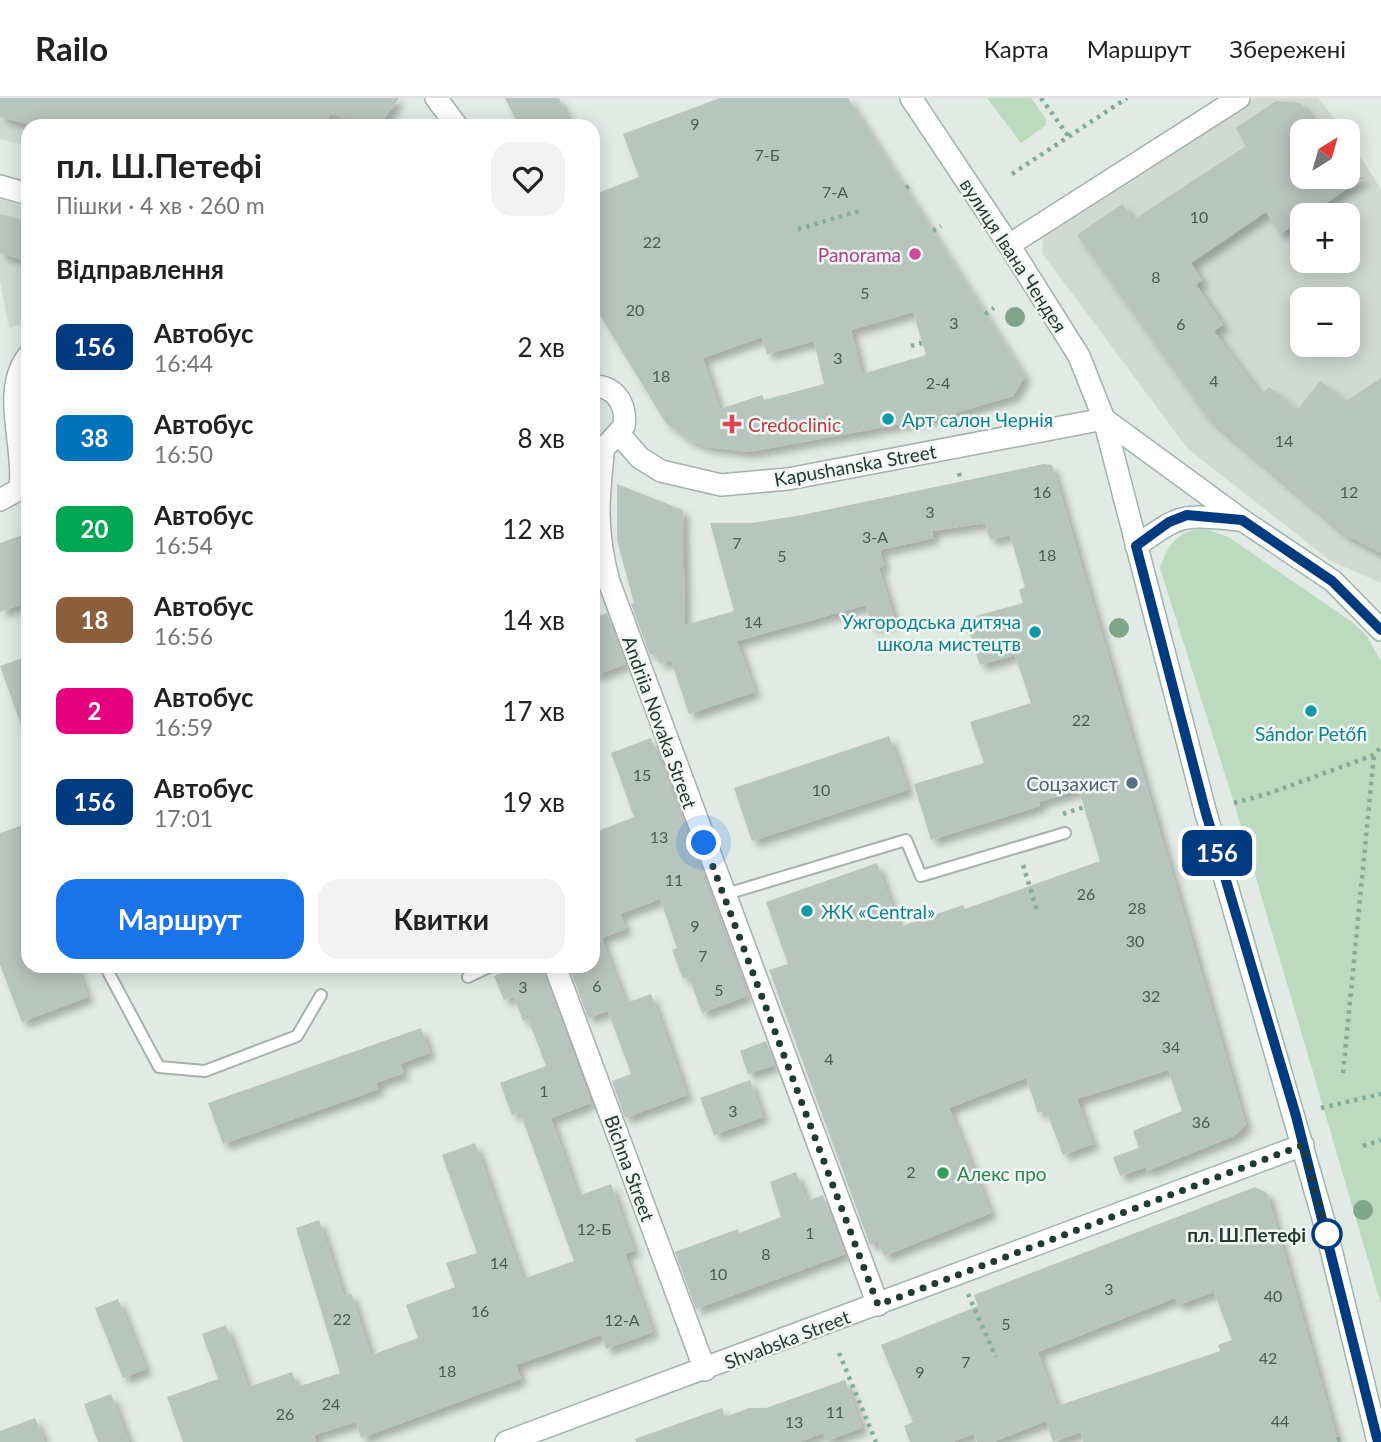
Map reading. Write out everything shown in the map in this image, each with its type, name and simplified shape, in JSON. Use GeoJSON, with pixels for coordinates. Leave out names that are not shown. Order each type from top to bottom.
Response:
{"type":"FeatureCollection","features":[{"type":"Feature","properties":{"kind":"street"},"geometry":{"type":"LineString","coordinates":[[436,98],[452,119]]}},
{"type":"Feature","properties":{"kind":"street","name":"вулиця Івана Чендея"},"geometry":{"type":"LineString","coordinates":[[911,98],[1009,244],[1079,356],[1104,419],[1205,810],[1375,1400],[1378,1442]]}},
{"type":"Feature","properties":{"kind":"street"},"geometry":{"type":"LineString","coordinates":[[1009,244],[1239,98]]}},
{"type":"Feature","properties":{"kind":"street"},"geometry":{"type":"LineString","coordinates":[[0,186],[21,192]]}},
{"type":"Feature","properties":{"kind":"street"},"geometry":{"type":"LineString","coordinates":[[0,500],[20,489],[14,388],[15,377],[21,367]]}},
{"type":"Feature","properties":{"kind":"street","name":"Andriia Novaka Street"},"geometry":{"type":"LineString","coordinates":[[600,387],[609,389],[623,405],[625,415],[605,442],[600,468]]}},
{"type":"Feature","properties":{"kind":"street"},"geometry":{"type":"LineString","coordinates":[[1104,419],[1242,520],[1332,581],[1381,630]]}},
{"type":"Feature","properties":{"kind":"street","name":"Kapushanska Street"},"geometry":{"type":"LineString","coordinates":[[605,442],[661,471],[721,485],[788,479],[1104,419]]}},
{"type":"Feature","properties":{"kind":"street"},"geometry":{"type":"LineString","coordinates":[[1136,546],[1169,522],[1187,515],[1242,520]]}},
{"type":"Feature","properties":{"kind":"street","name":"Andriia Novaka Street"},"geometry":{"type":"LineString","coordinates":[[600,549],[609,582],[723,895],[878,1305]]}},
{"type":"Feature","properties":{"kind":"street","name":"Bichna Street"},"geometry":{"type":"LineString","coordinates":[[558,973],[705,1370]]}},
{"type":"Feature","properties":{"kind":"street","name":"Shvabska Street"},"geometry":{"type":"LineString","coordinates":[[506,1442],[529,1438],[1303,1145]]}},
{"type":"Feature","properties":{"kind":"lane"},"geometry":{"type":"LineString","coordinates":[[723,895],[906,839],[921,876],[1065,834]]}},
{"type":"Feature","properties":{"kind":"lane"},"geometry":{"type":"LineString","coordinates":[[109,973],[159,1067],[205,1071],[297,1036],[321,995]]}},
{"type":"Feature","properties":{"kind":"lane"},"geometry":{"type":"LineString","coordinates":[[468,977],[476,973]]}},
{"type":"Feature","properties":{"kind":"path"},"geometry":{"type":"LineString","coordinates":[[1041,98],[1069,137]]}},
{"type":"Feature","properties":{"kind":"path"},"geometry":{"type":"LineString","coordinates":[[1012,174],[1127,98]]}},
{"type":"Feature","properties":{"kind":"path"},"geometry":{"type":"LineString","coordinates":[[906,188],[913,183]]}},
{"type":"Feature","properties":{"kind":"path"},"geometry":{"type":"LineString","coordinates":[[798,229],[863,210]]}},
{"type":"Feature","properties":{"kind":"path"},"geometry":{"type":"LineString","coordinates":[[933,231],[941,226]]}},
{"type":"Feature","properties":{"kind":"path"},"geometry":{"type":"LineString","coordinates":[[858,262],[889,250]]}},
{"type":"Feature","properties":{"kind":"path"},"geometry":{"type":"LineString","coordinates":[[985,314],[994,308]]}},
{"type":"Feature","properties":{"kind":"path"},"geometry":{"type":"LineString","coordinates":[[911,346],[922,343]]}},
{"type":"Feature","properties":{"kind":"path"},"geometry":{"type":"LineString","coordinates":[[959,473],[961,481]]}},
{"type":"Feature","properties":{"kind":"path"},"geometry":{"type":"LineString","coordinates":[[1234,803],[1267,794],[1374,755],[1381,747]]}},
{"type":"Feature","properties":{"kind":"path"},"geometry":{"type":"LineString","coordinates":[[1343,1073],[1374,755]]}},
{"type":"Feature","properties":{"kind":"path"},"geometry":{"type":"LineString","coordinates":[[1030,884],[1038,914]]}},
{"type":"Feature","properties":{"kind":"path"},"geometry":{"type":"LineString","coordinates":[[1321,1108],[1381,1094]]}},
{"type":"Feature","properties":{"kind":"path"},"geometry":{"type":"LineString","coordinates":[[1363,1146],[1381,1140]]}},
{"type":"Feature","properties":{"kind":"path"},"geometry":{"type":"LineString","coordinates":[[958,1274],[996,1357]]}},
{"type":"Feature","properties":{"kind":"path"},"geometry":{"type":"LineString","coordinates":[[839,1353],[876,1442]]}},
{"type":"Feature","properties":{"kind":"path"},"geometry":{"type":"LineString","coordinates":[[1337,1440],[1345,1438]]}},
{"type":"Feature","properties":{"kind":"shaded area"},"geometry":{"type":"Polygon","coordinates":[[[0,98],[31,119],[21,119],[21,144],[0,139],[0,98]]]}},
{"type":"Feature","properties":{"kind":"shaded area"},"geometry":{"type":"Polygon","coordinates":[[[1255,98],[1318,98],[1335,119],[1290,119],[1290,189],[1360,189],[1360,156],[1381,189],[1381,583],[1331,561],[1188,449],[1042,253],[1043,235],[1255,98]]]}},
{"type":"Feature","properties":{"kind":"shaded area"},"geometry":{"type":"Polygon","coordinates":[[[0,199],[21,205],[21,324],[9,328],[0,281],[0,199]]]}},
{"type":"Feature","properties":{"kind":"green space"},"geometry":{"type":"Polygon","coordinates":[[[987,98],[1031,98],[1046,119],[1045,126],[1021,143],[987,98]]]}},
{"type":"Feature","properties":{"kind":"green space"},"geometry":{"type":"Polygon","coordinates":[[[1198,529],[1230,538],[1352,622],[1367,636],[1381,661],[1381,1304],[1234,803],[1160,568],[1173,542],[1183,534],[1198,529]]]}},
{"type":"Feature","properties":{"kind":"building"},"geometry":{"type":"Polygon","coordinates":[[[0,98],[399,98],[384,119],[350,119],[330,114],[328,119],[21,119],[21,123],[0,117],[0,98]]]}},
{"type":"Feature","properties":{"kind":"building"},"geometry":{"type":"Polygon","coordinates":[[[505,98],[559,98],[568,119],[516,119],[505,98]]]}},
{"type":"Feature","properties":{"kind":"building"},"geometry":{"type":"Polygon","coordinates":[[[720,98],[848,98],[1025,376],[1013,396],[949,415],[749,452],[707,447],[689,440],[666,423],[600,315],[600,192],[639,177],[623,134],[720,98]],[[913,312],[851,330],[862,374],[926,355],[913,312]],[[762,337],[703,358],[720,409],[762,395],[764,400],[824,384],[814,341],[767,354],[762,337]]]}},
{"type":"Feature","properties":{"kind":"building"},"geometry":{"type":"Polygon","coordinates":[[[1276,101],[1300,103],[1313,119],[1290,119],[1290,189],[1347,189],[1326,203],[1290,203],[1290,228],[1280,234],[1266,212],[1191,263],[1202,280],[1196,284],[1223,325],[1214,331],[1261,395],[1269,387],[1297,410],[1320,381],[1346,401],[1381,378],[1381,553],[1346,535],[1207,417],[1077,235],[1122,204],[1133,220],[1246,146],[1236,128],[1276,101]]]}},
{"type":"Feature","properties":{"kind":"building"},"geometry":{"type":"Polygon","coordinates":[[[0,214],[21,220],[21,260],[0,253],[0,214]]]}},
{"type":"Feature","properties":{"kind":"building"},"geometry":{"type":"Polygon","coordinates":[[[1044,464],[1052,465],[1246,1125],[1234,1136],[1147,1171],[1146,1167],[1120,1176],[1113,1157],[1139,1148],[1133,1131],[1182,1111],[1168,1070],[1077,1099],[1093,1144],[1063,1155],[1046,1110],[1038,1113],[1026,1078],[949,1108],[991,1213],[884,1256],[878,1242],[870,1245],[769,970],[788,964],[766,902],[877,863],[899,927],[963,905],[965,909],[1100,861],[1079,790],[1039,802],[1040,806],[931,840],[914,784],[984,763],[970,722],[1031,703],[1015,655],[980,665],[965,619],[1023,603],[1019,590],[1025,587],[1010,535],[990,540],[985,523],[932,531],[933,538],[880,550],[884,566],[879,568],[895,621],[872,628],[866,605],[737,641],[755,692],[689,714],[671,660],[660,664],[656,653],[650,655],[631,604],[634,603],[617,540],[617,484],[683,510],[685,625],[734,611],[710,523],[752,523],[802,515],[1044,464]]]}},
{"type":"Feature","properties":{"kind":"building"},"geometry":{"type":"Polygon","coordinates":[[[21,536],[21,604],[0,612],[0,543],[21,536]]]}},
{"type":"Feature","properties":{"kind":"building"},"geometry":{"type":"Polygon","coordinates":[[[607,613],[626,664],[600,673],[600,616],[607,613]]]}},
{"type":"Feature","properties":{"kind":"building"},"geometry":{"type":"Polygon","coordinates":[[[21,658],[21,725],[0,666],[21,658]]]}},
{"type":"Feature","properties":{"kind":"building"},"geometry":{"type":"Polygon","coordinates":[[[889,736],[908,790],[752,841],[734,788],[889,736]]]}},
{"type":"Feature","properties":{"kind":"building"},"geometry":{"type":"Polygon","coordinates":[[[651,738],[747,996],[702,1013],[689,977],[683,979],[672,950],[677,948],[660,899],[620,914],[626,929],[601,938],[626,1003],[651,994],[687,1095],[625,1118],[612,1081],[631,1074],[608,1011],[588,1018],[572,973],[600,973],[600,830],[634,817],[611,753],[651,738]]]}},
{"type":"Feature","properties":{"kind":"building"},"geometry":{"type":"Polygon","coordinates":[[[21,826],[21,973],[79,973],[88,997],[22,1022],[0,965],[0,833],[21,826]]]}},
{"type":"Feature","properties":{"kind":"building"},"geometry":{"type":"Polygon","coordinates":[[[502,973],[545,973],[591,1103],[551,1118],[578,1196],[611,1184],[634,1251],[625,1254],[653,1332],[606,1349],[601,1335],[516,1365],[521,1379],[361,1438],[356,1422],[314,1435],[316,1442],[183,1442],[167,1397],[218,1379],[202,1334],[226,1325],[248,1387],[292,1372],[297,1387],[340,1373],[296,1228],[319,1220],[344,1296],[351,1293],[371,1355],[418,1338],[406,1305],[455,1287],[446,1263],[477,1253],[442,1155],[475,1143],[523,1279],[574,1261],[520,1112],[512,1115],[500,1083],[546,1066],[528,1019],[523,1021],[514,997],[504,1000],[494,976],[502,973]]]}},
{"type":"Feature","properties":{"kind":"building"},"geometry":{"type":"Polygon","coordinates":[[[421,1028],[430,1053],[400,1064],[404,1073],[376,1083],[379,1089],[223,1144],[208,1103],[421,1028]]]}},
{"type":"Feature","properties":{"kind":"building"},"geometry":{"type":"Polygon","coordinates":[[[766,1041],[775,1065],[748,1074],[740,1051],[766,1041]]]}},
{"type":"Feature","properties":{"kind":"building"},"geometry":{"type":"Polygon","coordinates":[[[750,1080],[763,1117],[714,1135],[700,1098],[750,1080]]]}},
{"type":"Feature","properties":{"kind":"building"},"geometry":{"type":"Polygon","coordinates":[[[796,1172],[807,1201],[823,1195],[845,1254],[696,1309],[675,1252],[781,1217],[770,1182],[796,1172]]]}},
{"type":"Feature","properties":{"kind":"building"},"geometry":{"type":"Polygon","coordinates":[[[1255,1187],[1267,1193],[1338,1442],[1083,1442],[1081,1432],[1053,1442],[1046,1421],[993,1442],[977,1442],[974,1434],[952,1442],[910,1442],[904,1426],[913,1422],[881,1345],[978,1306],[974,1295],[1255,1187]],[[1214,1292],[1178,1305],[1175,1298],[1038,1352],[1057,1406],[1220,1351],[1218,1345],[1232,1340],[1214,1292]]]}},
{"type":"Feature","properties":{"kind":"building"},"geometry":{"type":"Polygon","coordinates":[[[118,1299],[146,1369],[123,1378],[95,1308],[118,1299]]]}},
{"type":"Feature","properties":{"kind":"building"},"geometry":{"type":"Polygon","coordinates":[[[845,1380],[862,1428],[826,1441],[823,1433],[799,1442],[636,1442],[635,1439],[722,1408],[725,1417],[749,1408],[766,1408],[845,1380]]]}},
{"type":"Feature","properties":{"kind":"building"},"geometry":{"type":"Polygon","coordinates":[[[111,1394],[129,1442],[98,1442],[84,1404],[111,1394]]]}},
{"type":"Feature","properties":{"kind":"building"},"geometry":{"type":"Polygon","coordinates":[[[35,1418],[45,1442],[0,1442],[0,1431],[35,1418]]]}},
{"type":"Feature","properties":{"kind":"bus line","name":"156"},"geometry":{"type":"LineString","coordinates":[[1378,1442],[1370,1400],[1296,1116],[1205,810],[1136,546],[1169,522],[1187,515],[1242,520],[1332,581],[1381,630]]}},
{"type":"Feature","properties":{"kind":"place","name":"Panorama"},"geometry":{"type":"Point","coordinates":[915,254]}},
{"type":"Feature","properties":{"kind":"place","name":"Арт салон Чернія"},"geometry":{"type":"Point","coordinates":[888,419]}},
{"type":"Feature","properties":{"kind":"place","name":"Credoclinic"},"geometry":{"type":"Point","coordinates":[732,424]}},
{"type":"Feature","properties":{"kind":"place","name":"Ужгородська дитяча школа мистецтв"},"geometry":{"type":"Point","coordinates":[1035,632]}},
{"type":"Feature","properties":{"kind":"place","name":"Sándor Petőfi"},"geometry":{"type":"Point","coordinates":[1311,711]}},
{"type":"Feature","properties":{"kind":"place","name":"Соцзахист"},"geometry":{"type":"Point","coordinates":[1132,783]}},
{"type":"Feature","properties":{"kind":"place","name":"ЖК «Central»"},"geometry":{"type":"Point","coordinates":[807,911]}},
{"type":"Feature","properties":{"kind":"place","name":"Алекс про"},"geometry":{"type":"Point","coordinates":[943,1173]}},
{"type":"Feature","properties":{"kind":"place","name":"пл. Ш.Петефі"},"geometry":{"type":"Point","coordinates":[1327,1234]}},
{"type":"Feature","properties":{"kind":"route"},"geometry":{"type":"LineString","coordinates":[[704,843],[878,1305],[1303,1145],[1329,1241],[1327,1234]]}}]}
